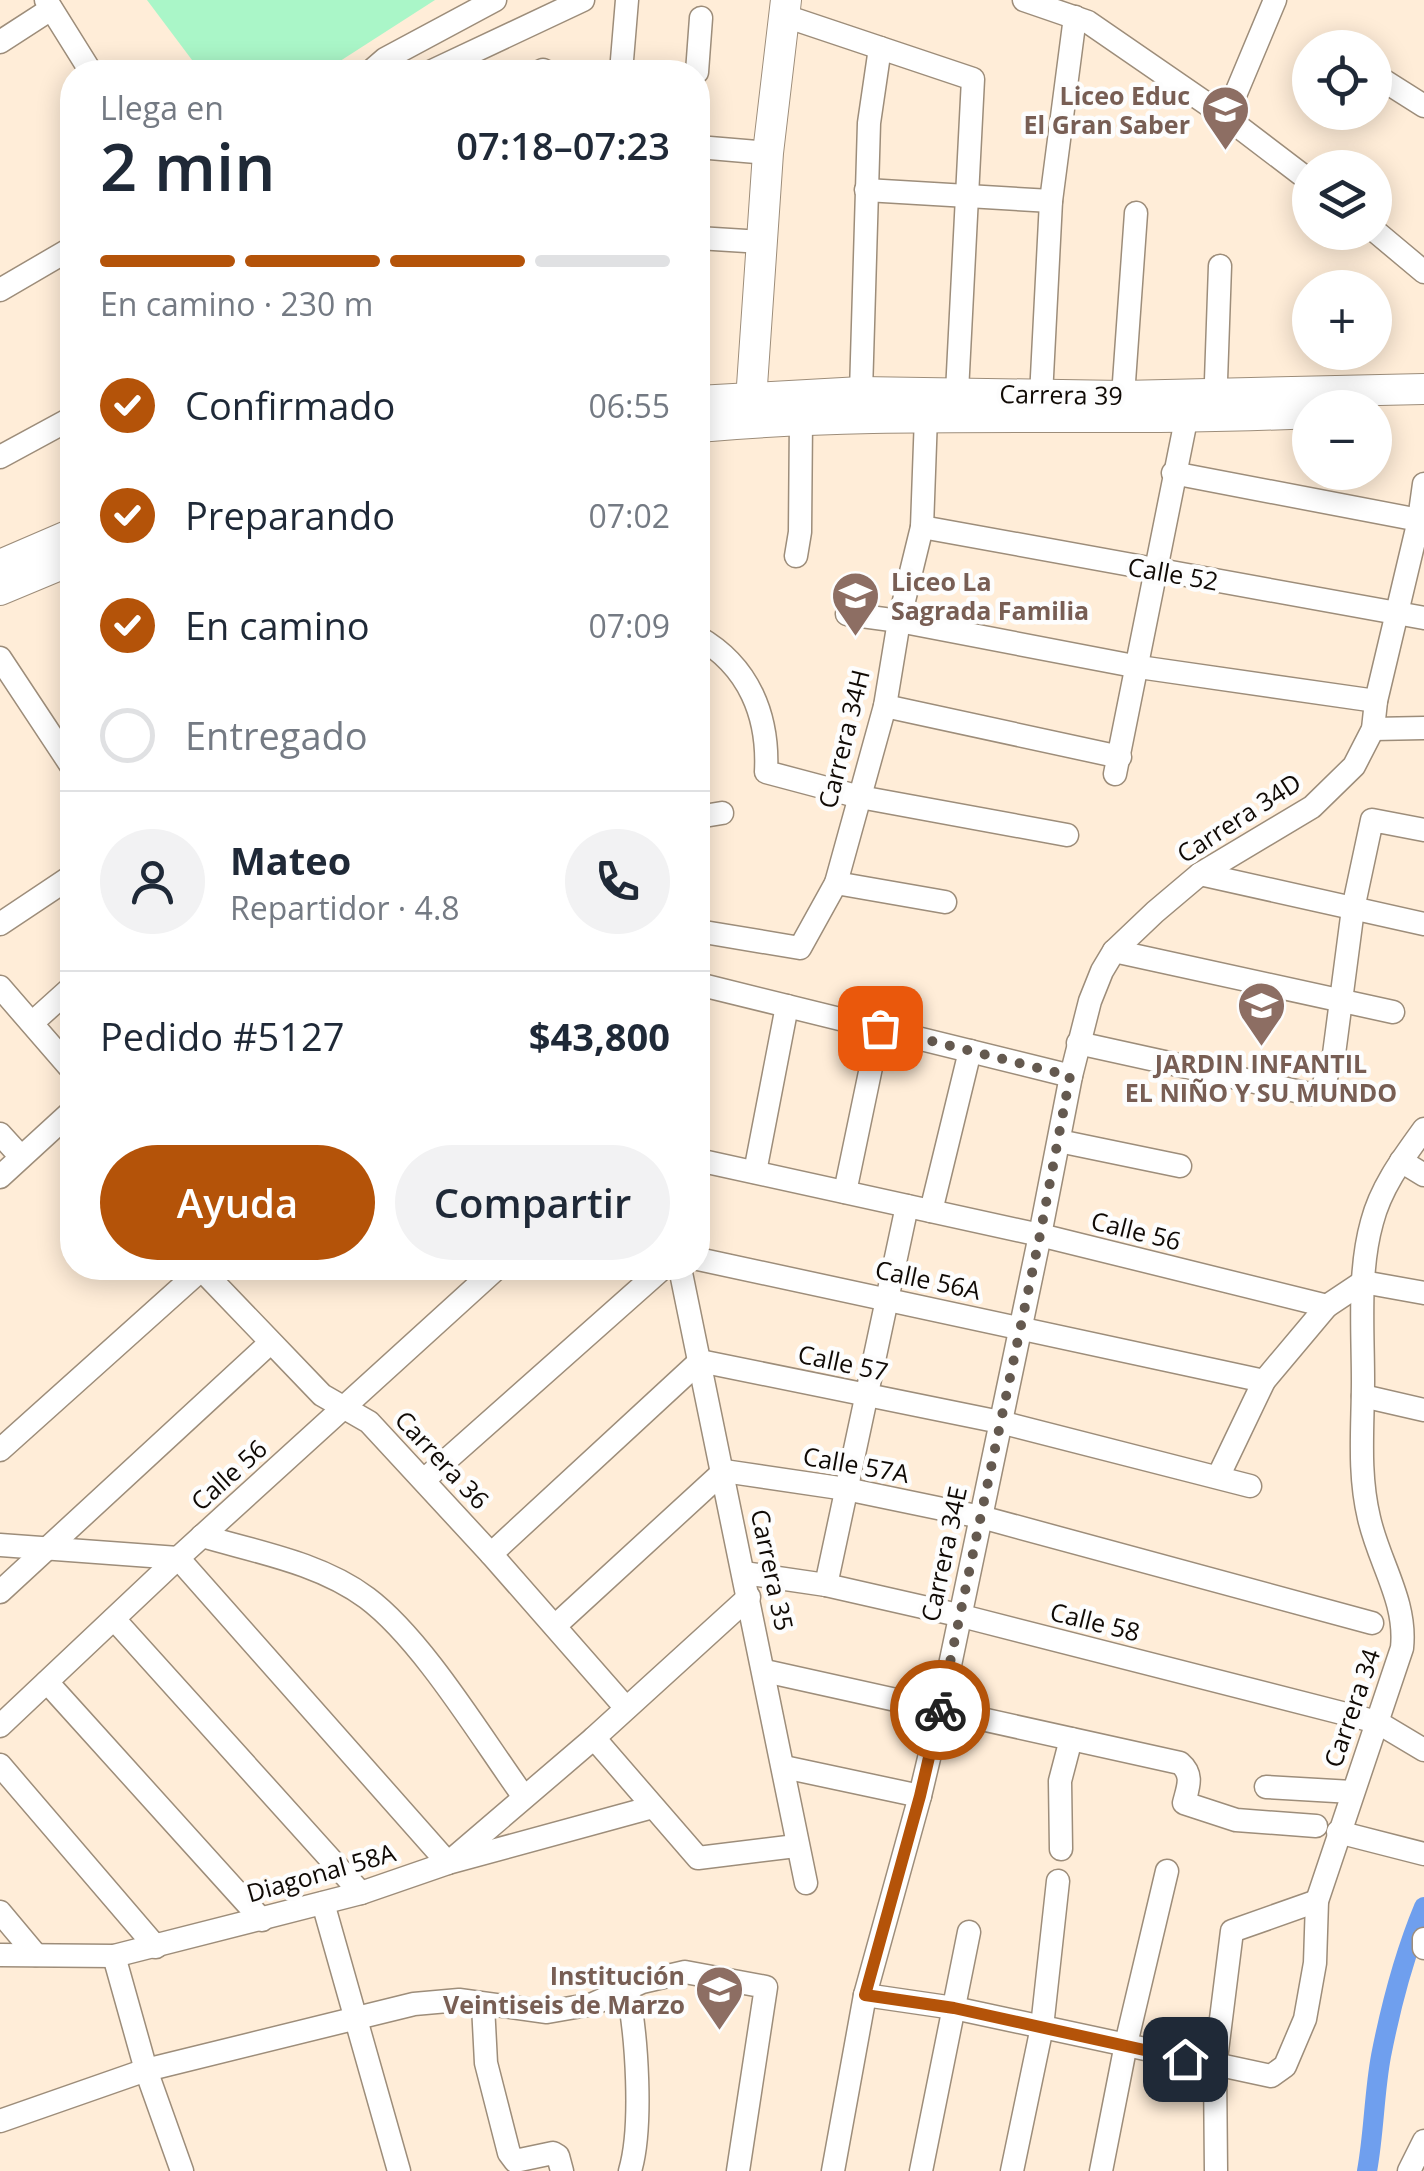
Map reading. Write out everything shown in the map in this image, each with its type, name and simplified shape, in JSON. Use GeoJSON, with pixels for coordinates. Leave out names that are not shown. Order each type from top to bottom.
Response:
{"type":"FeatureCollection","features":[{"type":"Feature","properties":{"kind":"main road"},"geometry":{"type":"LineString","coordinates":[[750,409],[768,153],[787,5]]}},
{"type":"Feature","properties":{"kind":"main road","name":"Carrera 39"},"geometry":{"type":"LineString","coordinates":[[710,404],[801,419],[1202,406],[1424,389]]}},
{"type":"Feature","properties":{"kind":"main road","name":"Carrera 39"},"geometry":{"type":"LineString","coordinates":[[710,422],[750,409],[861,392],[1123,396],[1292,411]]}},
{"type":"Feature","properties":{"kind":"main road"},"geometry":{"type":"LineString","coordinates":[[1392,408],[1424,407]]}},
{"type":"Feature","properties":{"kind":"main road"},"geometry":{"type":"LineString","coordinates":[[0,564],[60,539]]}},
{"type":"Feature","properties":{"kind":"main road"},"geometry":{"type":"LineString","coordinates":[[0,590],[60,565]]}},
{"type":"Feature","properties":{"kind":"street"},"geometry":{"type":"LineString","coordinates":[[384,60],[495,0]]}},
{"type":"Feature","properties":{"kind":"street"},"geometry":{"type":"LineString","coordinates":[[456,60],[583,0]]}},
{"type":"Feature","properties":{"kind":"street"},"geometry":{"type":"LineString","coordinates":[[621,60],[628,0]]}},
{"type":"Feature","properties":{"kind":"street"},"geometry":{"type":"LineString","coordinates":[[1024,0],[1088,22],[1292,167]]}},
{"type":"Feature","properties":{"kind":"street"},"geometry":{"type":"LineString","coordinates":[[1226,117],[1275,0]]}},
{"type":"Feature","properties":{"kind":"street"},"geometry":{"type":"LineString","coordinates":[[0,42],[49,4],[84,60]]}},
{"type":"Feature","properties":{"kind":"street"},"geometry":{"type":"LineString","coordinates":[[787,5],[880,48],[973,79],[957,392]]}},
{"type":"Feature","properties":{"kind":"street"},"geometry":{"type":"LineString","coordinates":[[1041,396],[1051,201],[1075,17]]}},
{"type":"Feature","properties":{"kind":"street"},"geometry":{"type":"LineString","coordinates":[[698,60],[701,18]]}},
{"type":"Feature","properties":{"kind":"street"},"geometry":{"type":"LineString","coordinates":[[861,392],[869,123],[880,48]]}},
{"type":"Feature","properties":{"kind":"street"},"geometry":{"type":"LineString","coordinates":[[1392,86],[1424,106]]}},
{"type":"Feature","properties":{"kind":"street"},"geometry":{"type":"LineString","coordinates":[[710,147],[768,153]]}},
{"type":"Feature","properties":{"kind":"street"},"geometry":{"type":"LineString","coordinates":[[866,190],[1051,201]]}},
{"type":"Feature","properties":{"kind":"street"},"geometry":{"type":"LineString","coordinates":[[1123,396],[1136,213]]}},
{"type":"Feature","properties":{"kind":"street"},"geometry":{"type":"LineString","coordinates":[[710,239],[762,242]]}},
{"type":"Feature","properties":{"kind":"street"},"geometry":{"type":"LineString","coordinates":[[1392,245],[1424,272]]}},
{"type":"Feature","properties":{"kind":"street"},"geometry":{"type":"LineString","coordinates":[[0,290],[60,255]]}},
{"type":"Feature","properties":{"kind":"street"},"geometry":{"type":"LineString","coordinates":[[884,706],[1118,765],[1173,473],[1202,406],[1220,266]]}},
{"type":"Feature","properties":{"kind":"street","name":"Carrera 34H"},"geometry":{"type":"LineString","coordinates":[[710,933],[800,948],[836,883],[884,706],[922,526],[926,416]]}},
{"type":"Feature","properties":{"kind":"street"},"geometry":{"type":"LineString","coordinates":[[796,556],[800,532],[801,419]]}},
{"type":"Feature","properties":{"kind":"street"},"geometry":{"type":"LineString","coordinates":[[0,457],[60,424]]}},
{"type":"Feature","properties":{"kind":"street"},"geometry":{"type":"LineString","coordinates":[[1173,473],[1421,520]]}},
{"type":"Feature","properties":{"kind":"street","name":"Carrera 34D"},"geometry":{"type":"LineString","coordinates":[[1114,951],[1200,874],[1312,807],[1354,766],[1374,729],[1395,612],[1421,520],[1424,484]]}},
{"type":"Feature","properties":{"kind":"street","name":"Calle 52"},"geometry":{"type":"LineString","coordinates":[[922,526],[1424,618]]}},
{"type":"Feature","properties":{"kind":"street"},"geometry":{"type":"LineString","coordinates":[[846,614],[1139,667],[1376,701]]}},
{"type":"Feature","properties":{"kind":"street"},"geometry":{"type":"LineString","coordinates":[[710,647],[726,660],[757,702],[764,724],[766,772],[860,797],[1067,835]]}},
{"type":"Feature","properties":{"kind":"street"},"geometry":{"type":"LineString","coordinates":[[0,658],[60,749]]}},
{"type":"Feature","properties":{"kind":"street"},"geometry":{"type":"LineString","coordinates":[[1374,729],[1424,728]]}},
{"type":"Feature","properties":{"kind":"street"},"geometry":{"type":"LineString","coordinates":[[710,815],[722,813]]}},
{"type":"Feature","properties":{"kind":"street"},"geometry":{"type":"LineString","coordinates":[[1078,1043],[1310,1094],[1322,1089],[1334,1054],[1352,909],[1372,820],[1424,830]]}},
{"type":"Feature","properties":{"kind":"street"},"geometry":{"type":"LineString","coordinates":[[1200,874],[1424,924]]}},
{"type":"Feature","properties":{"kind":"street"},"geometry":{"type":"LineString","coordinates":[[836,883],[945,902]]}},
{"type":"Feature","properties":{"kind":"street"},"geometry":{"type":"LineString","coordinates":[[0,924],[60,884]]}},
{"type":"Feature","properties":{"kind":"street"},"geometry":{"type":"LineString","coordinates":[[1114,951],[1393,1012]]}},
{"type":"Feature","properties":{"kind":"street","name":"Carrera 34E"},"geometry":{"type":"LineString","coordinates":[[833,2171],[865,1995],[940,1708],[1070,1076],[1102,971],[1114,951]]}},
{"type":"Feature","properties":{"kind":"street"},"geometry":{"type":"LineString","coordinates":[[0,987],[60,1056]]}},
{"type":"Feature","properties":{"kind":"street"},"geometry":{"type":"LineString","coordinates":[[710,989],[1070,1076]]}},
{"type":"Feature","properties":{"kind":"street"},"geometry":{"type":"LineString","coordinates":[[32,1024],[60,999]]}},
{"type":"Feature","properties":{"kind":"street"},"geometry":{"type":"LineString","coordinates":[[755,1172],[786,1006]]}},
{"type":"Feature","properties":{"kind":"street"},"geometry":{"type":"LineString","coordinates":[[845,1192],[880,1028]]}},
{"type":"Feature","properties":{"kind":"street"},"geometry":{"type":"LineString","coordinates":[[826,1585],[889,1300],[970,1051]]}},
{"type":"Feature","properties":{"kind":"street"},"geometry":{"type":"LineString","coordinates":[[0,1176],[60,1128]]}},
{"type":"Feature","properties":{"kind":"street","name":"Carrera 34"},"geometry":{"type":"LineString","coordinates":[[1215,2066],[1271,2076],[1285,2066],[1305,2020],[1315,1963],[1317,1902],[1327,1829],[1352,1792],[1402,1648],[1400,1603],[1380,1557],[1363,1489],[1363,1282],[1370,1224],[1380,1196],[1424,1130]]}},
{"type":"Feature","properties":{"kind":"street"},"geometry":{"type":"LineString","coordinates":[[0,1134],[21,1157]]}},
{"type":"Feature","properties":{"kind":"street"},"geometry":{"type":"LineString","coordinates":[[1059,1141],[1180,1166]]}},
{"type":"Feature","properties":{"kind":"street"},"geometry":{"type":"LineString","coordinates":[[1401,1161],[1424,1175]]}},
{"type":"Feature","properties":{"kind":"street","name":"Calle 56"},"geometry":{"type":"LineString","coordinates":[[710,1163],[1040,1235],[1327,1306]]}},
{"type":"Feature","properties":{"kind":"street","name":"Calle 56A"},"geometry":{"type":"LineString","coordinates":[[710,1262],[1264,1381]]}},
{"type":"Feature","properties":{"kind":"street"},"geometry":{"type":"LineString","coordinates":[[0,1450],[189,1280]]}},
{"type":"Feature","properties":{"kind":"street","name":"Carrera 36"},"geometry":{"type":"LineString","coordinates":[[213,1280],[322,1395],[369,1422],[626,1708]]}},
{"type":"Feature","properties":{"kind":"street","name":"Calle 56"},"geometry":{"type":"LineString","coordinates":[[0,1726],[484,1280]]}},
{"type":"Feature","properties":{"kind":"street"},"geometry":{"type":"LineString","coordinates":[[424,1480],[649,1280]]}},
{"type":"Feature","properties":{"kind":"street","name":"Carrera 35"},"geometry":{"type":"LineString","coordinates":[[683,1280],[806,1884]]}},
{"type":"Feature","properties":{"kind":"street"},"geometry":{"type":"LineString","coordinates":[[1219,1475],[1264,1381],[1327,1306],[1363,1282],[1424,1292]]}},
{"type":"Feature","properties":{"kind":"street"},"geometry":{"type":"LineString","coordinates":[[0,1592],[270,1343]]}},
{"type":"Feature","properties":{"kind":"street"},"geometry":{"type":"LineString","coordinates":[[491,1554],[700,1361]]}},
{"type":"Feature","properties":{"kind":"street","name":"Calle 57"},"geometry":{"type":"LineString","coordinates":[[700,1361],[1000,1422],[1250,1486]]}},
{"type":"Feature","properties":{"kind":"street"},"geometry":{"type":"LineString","coordinates":[[1363,1396],[1424,1410]]}},
{"type":"Feature","properties":{"kind":"street"},"geometry":{"type":"LineString","coordinates":[[555,1626],[724,1471]]}},
{"type":"Feature","properties":{"kind":"street","name":"Calle 57A"},"geometry":{"type":"LineString","coordinates":[[724,1471],[846,1489],[981,1517],[1372,1623]]}},
{"type":"Feature","properties":{"kind":"street"},"geometry":{"type":"LineString","coordinates":[[202,1536],[283,1559],[330,1577],[367,1598],[422,1657],[524,1797]]}},
{"type":"Feature","properties":{"kind":"street"},"geometry":{"type":"LineString","coordinates":[[0,1546],[178,1558],[448,1863],[594,1738],[749,1597]]}},
{"type":"Feature","properties":{"kind":"street","name":"Calle 58"},"geometry":{"type":"LineString","coordinates":[[744,1573],[826,1585],[958,1615],[1377,1722],[1424,1750]]}},
{"type":"Feature","properties":{"kind":"street"},"geometry":{"type":"LineString","coordinates":[[114,1618],[360,1893]]}},
{"type":"Feature","properties":{"kind":"street"},"geometry":{"type":"LineString","coordinates":[[764,1671],[1180,1763],[1190,1778],[1184,1803],[1236,1820],[1327,1829],[1424,1854]]}},
{"type":"Feature","properties":{"kind":"street"},"geometry":{"type":"LineString","coordinates":[[47,1682],[262,1920]]}},
{"type":"Feature","properties":{"kind":"street"},"geometry":{"type":"LineString","coordinates":[[594,1738],[698,1858],[796,1846]]}},
{"type":"Feature","properties":{"kind":"street"},"geometry":{"type":"LineString","coordinates":[[1061,1849],[1060,1781],[1071,1739]]}},
{"type":"Feature","properties":{"kind":"street"},"geometry":{"type":"LineString","coordinates":[[0,1765],[156,1947]]}},
{"type":"Feature","properties":{"kind":"street"},"geometry":{"type":"LineString","coordinates":[[784,1767],[920,1796]]}},
{"type":"Feature","properties":{"kind":"street"},"geometry":{"type":"LineString","coordinates":[[1266,1788],[1352,1792]]}},
{"type":"Feature","properties":{"kind":"street","name":"Diagonal 58A"},"geometry":{"type":"LineString","coordinates":[[0,1956],[114,1956],[156,1947],[360,1893],[448,1863],[652,1807]]}},
{"type":"Feature","properties":{"kind":"street"},"geometry":{"type":"LineString","coordinates":[[1100,2171],[1167,1871]]}},
{"type":"Feature","properties":{"kind":"street"},"geometry":{"type":"LineString","coordinates":[[1012,2171],[1042,2027],[1058,1881]]}},
{"type":"Feature","properties":{"kind":"street"},"geometry":{"type":"LineString","coordinates":[[1216,2171],[1215,2066],[1232,1932],[1317,1902]]}},
{"type":"Feature","properties":{"kind":"street"},"geometry":{"type":"LineString","coordinates":[[323,1903],[399,2171]]}},
{"type":"Feature","properties":{"kind":"street"},"geometry":{"type":"LineString","coordinates":[[0,1912],[36,1954]]}},
{"type":"Feature","properties":{"kind":"street"},"geometry":{"type":"LineString","coordinates":[[921,2171],[969,1932]]}},
{"type":"Feature","properties":{"kind":"street"},"geometry":{"type":"LineString","coordinates":[[1424,1939],[1424,1948]]}},
{"type":"Feature","properties":{"kind":"street"},"geometry":{"type":"LineString","coordinates":[[114,1956],[146,2070],[182,2171]]}},
{"type":"Feature","properties":{"kind":"street"},"geometry":{"type":"LineString","coordinates":[[0,2121],[146,2070],[414,2004],[459,2000],[547,2012],[594,2004],[627,1988],[685,1972],[766,1987],[738,2171]]}},
{"type":"Feature","properties":{"kind":"street"},"geometry":{"type":"LineString","coordinates":[[627,1988],[636,2030],[636,2109],[630,2171]]}},
{"type":"Feature","properties":{"kind":"street"},"geometry":{"type":"LineString","coordinates":[[865,1995],[954,2008],[1215,2066]]}},
{"type":"Feature","properties":{"kind":"street"},"geometry":{"type":"LineString","coordinates":[[484,2004],[486,2064],[509,2153],[515,2161],[552,2153],[558,2156],[562,2171]]}},
{"type":"Feature","properties":{"kind":"street"},"geometry":{"type":"LineString","coordinates":[[1409,2171],[1424,2141]]}},
{"type":"Feature","properties":{"kind":"green space"},"geometry":{"type":"Polygon","coordinates":[[[147,0],[435,0],[342,60],[192,60],[147,0]]]}},
{"type":"Feature","properties":{"kind":"waterway"},"geometry":{"type":"LineString","coordinates":[[1367,2171],[1385,2037],[1404,1962],[1424,1907]]}},
{"type":"Feature","properties":{"kind":"way so far"},"geometry":{"type":"LineString","coordinates":[[880,1028],[1070,1076],[940,1710]]}},
{"type":"Feature","properties":{"kind":"place","name":"Liceo Educ El Gran Saber"},"geometry":{"type":"Point","coordinates":[1225,152]}},
{"type":"Feature","properties":{"kind":"place","name":"Liceo La Sagrada Familia"},"geometry":{"type":"Point","coordinates":[856,638]}},
{"type":"Feature","properties":{"kind":"place","name":"JARDIN INFANTIL EL NIÑO Y SU MUNDO"},"geometry":{"type":"Point","coordinates":[1261,1048]}},
{"type":"Feature","properties":{"kind":"place","name":"Institución Veintiseis de Marzo"},"geometry":{"type":"Point","coordinates":[720,2032]}},
{"type":"Feature","properties":{"kind":"route"},"geometry":{"type":"LineString","coordinates":[[940,1710],[865,1995],[954,2008],[1185,2059]]}}]}
